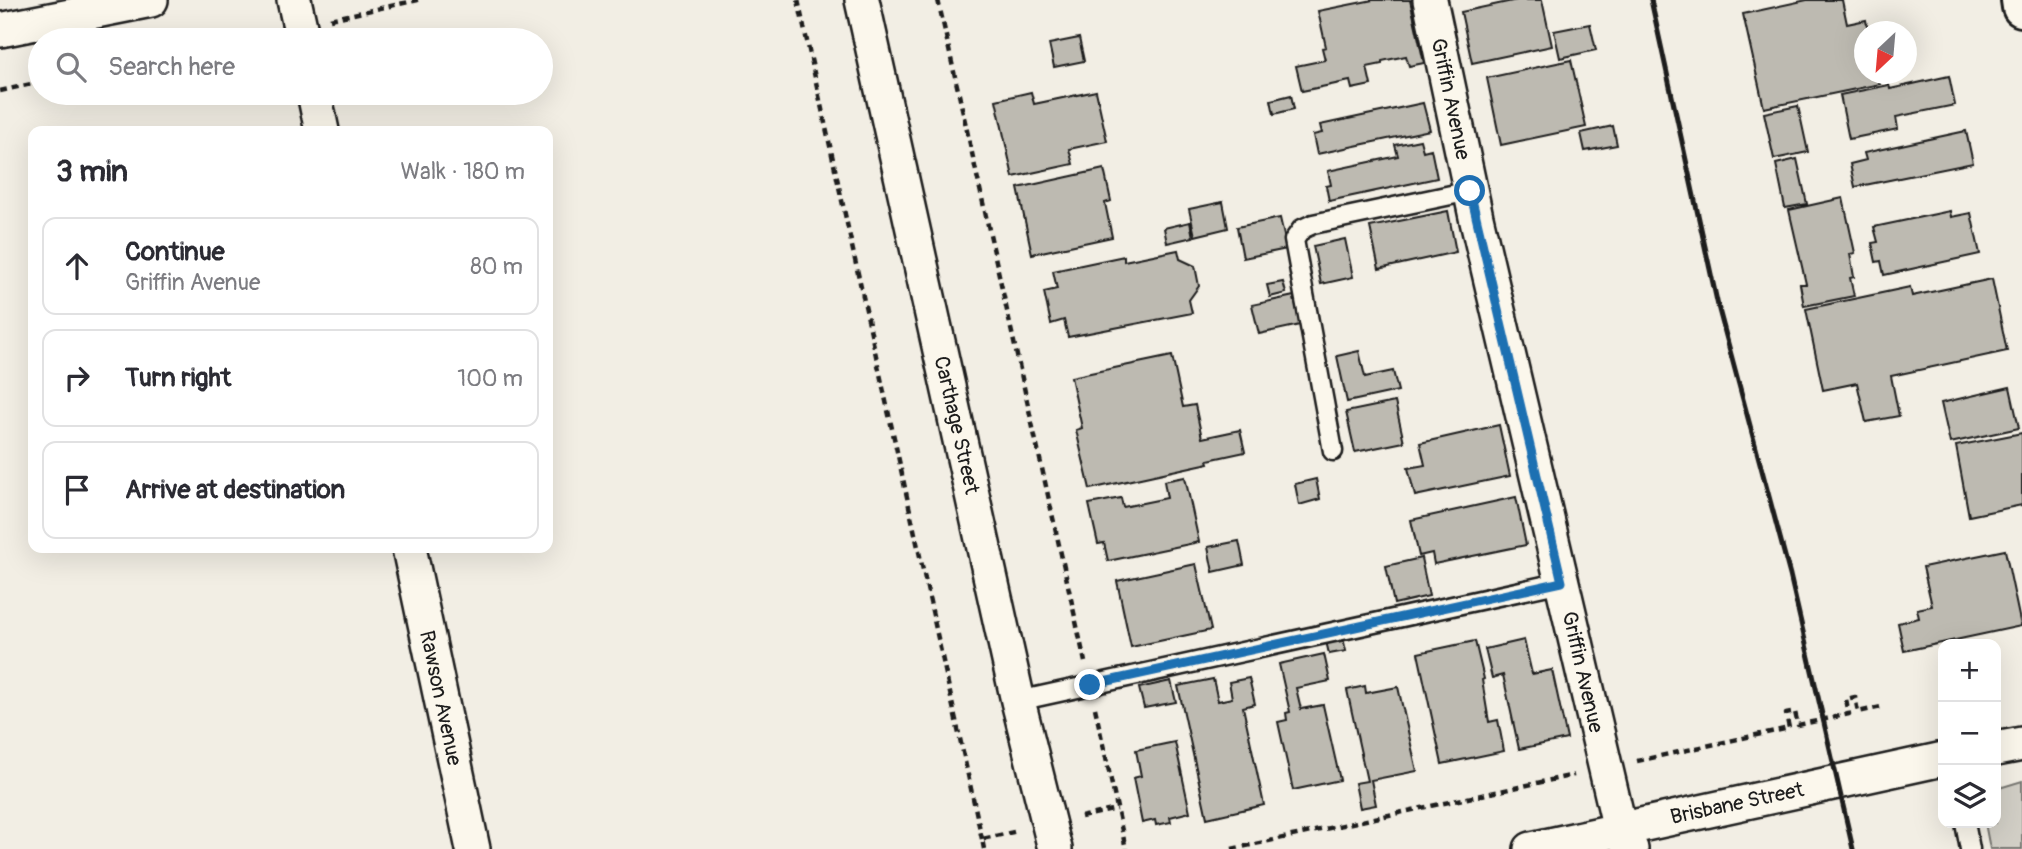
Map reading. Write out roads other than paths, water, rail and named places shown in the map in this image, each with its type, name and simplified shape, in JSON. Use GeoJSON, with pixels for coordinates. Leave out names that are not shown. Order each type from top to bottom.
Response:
{"type":"FeatureCollection","features":[{"type":"Feature","properties":{"kind":"main road"},"geometry":{"type":"LineString","coordinates":[[2021,0],[2022,6]]}},
{"type":"Feature","properties":{"kind":"street"},"geometry":{"type":"LineString","coordinates":[[0,30],[151,0]]}},
{"type":"Feature","properties":{"kind":"street"},"geometry":{"type":"LineString","coordinates":[[294,0],[300,28]]}},
{"type":"Feature","properties":{"kind":"street","name":"Carthage Street"},"geometry":{"type":"LineString","coordinates":[[862,0],[1018,701],[1055,849]]}},
{"type":"Feature","properties":{"kind":"street","name":"Griffin Avenue"},"geometry":{"type":"LineString","coordinates":[[1430,0],[1470,191],[1626,839]]}},
{"type":"Feature","properties":{"kind":"street"},"geometry":{"type":"LineString","coordinates":[[317,105],[321,126]]}},
{"type":"Feature","properties":{"kind":"street","name":"Rawson Avenue"},"geometry":{"type":"LineString","coordinates":[[410,553],[472,849]]}},
{"type":"Feature","properties":{"kind":"street"},"geometry":{"type":"LineString","coordinates":[[2001,748],[2022,744]]}},
{"type":"Feature","properties":{"kind":"street","name":"Brisbane Street"},"geometry":{"type":"LineString","coordinates":[[1531,849],[1626,839],[1938,761]]}},
{"type":"Feature","properties":{"kind":"lane"},"geometry":{"type":"LineString","coordinates":[[1333,451],[1294,240],[1302,229],[1313,224],[1470,191]]}},
{"type":"Feature","properties":{"kind":"lane"},"geometry":{"type":"LineString","coordinates":[[1018,701],[1562,582]]}},
{"type":"Feature","properties":{"kind":"lane"},"geometry":{"type":"LineString","coordinates":[[1966,828],[1970,849]]}},
{"type":"Feature","properties":{"kind":"railway"},"geometry":{"type":"LineString","coordinates":[[1651,0],[1718,306],[1790,575],[1853,849]]}}]}
